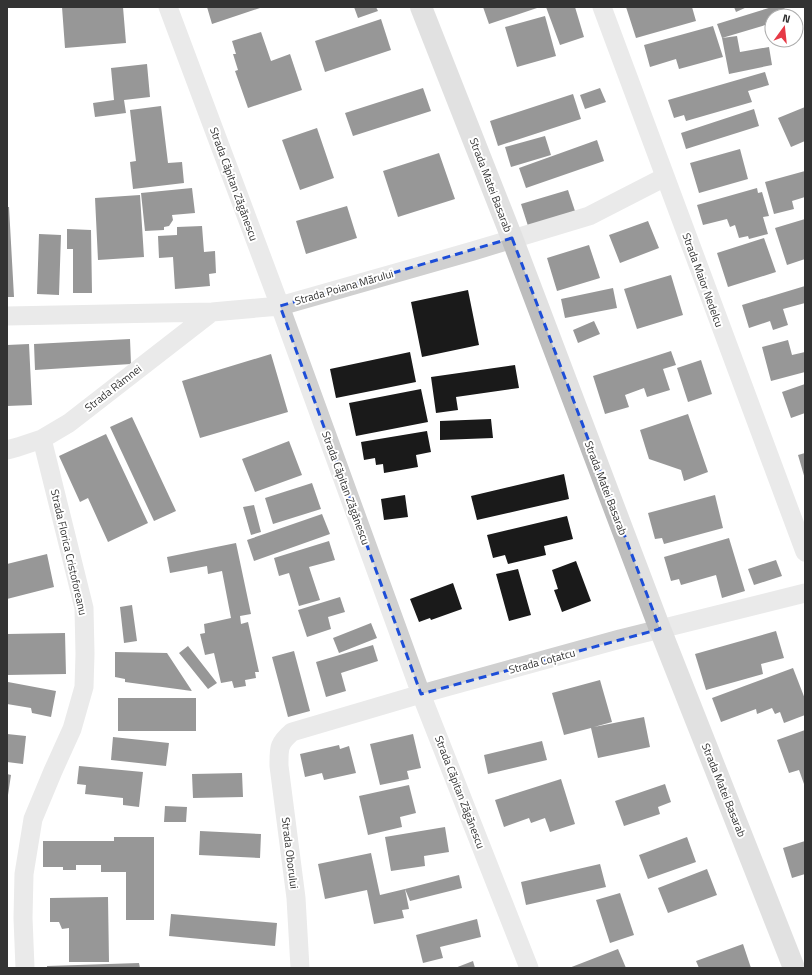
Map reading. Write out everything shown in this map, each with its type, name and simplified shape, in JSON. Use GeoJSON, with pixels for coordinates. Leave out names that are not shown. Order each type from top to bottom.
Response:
{"type":"FeatureCollection","features":[{"type":"Feature","properties":{"kind":"street","name":"Strada Căpitan Zăgănescu"},"geometry":{"type":"LineString","coordinates":[[168,7],[280,306],[421,694],[529,968]]}},
{"type":"Feature","properties":{"kind":"street","name":"Strada Matei Basarab"},"geometry":{"type":"LineString","coordinates":[[421,7],[512,238],[660,629],[794,968]]}},
{"type":"Feature","properties":{"kind":"street","name":"Strada Maior Nedelcu"},"geometry":{"type":"LineString","coordinates":[[602,7],[805,552]]}},
{"type":"Feature","properties":{"kind":"street","name":"Strada Poiana Mărului"},"geometry":{"type":"LineString","coordinates":[[7,316],[212,312],[280,306],[589,216],[665,177]]}},
{"type":"Feature","properties":{"kind":"street","name":"Strada Râmnei"},"geometry":{"type":"LineString","coordinates":[[7,450],[42,439],[69,423],[212,312]]}},
{"type":"Feature","properties":{"kind":"street","name":"Strada Florica Cristoforeanu"},"geometry":{"type":"LineString","coordinates":[[25,968],[23,918],[24,874],[33,819],[72,729],[84,687],[85,660],[84,608],[42,439]]}},
{"type":"Feature","properties":{"kind":"street","name":"Strada Coțatcu"},"geometry":{"type":"LineString","coordinates":[[283,740],[292,732],[421,694],[660,629],[805,594]]}},
{"type":"Feature","properties":{"kind":"street","name":"Strada Oborului"},"geometry":{"type":"LineString","coordinates":[[283,740],[279,750],[279,766],[296,898],[300,968]]}},
{"type":"Feature","properties":{"kind":"highlighted area"},"geometry":{"type":"Polygon","coordinates":[[[512,238],[660,629],[421,694],[280,306],[512,238]]]}},
{"type":"Feature","properties":{"kind":"building"},"geometry":{"type":"Polygon","coordinates":[[[62,7],[123,7],[126,43],[65,48],[62,7]]]}},
{"type":"Feature","properties":{"kind":"building"},"geometry":{"type":"Polygon","coordinates":[[[207,7],[263,7],[212,24],[207,7]]]}},
{"type":"Feature","properties":{"kind":"building"},"geometry":{"type":"Polygon","coordinates":[[[354,7],[376,7],[378,11],[358,18],[354,7]]]}},
{"type":"Feature","properties":{"kind":"building"},"geometry":{"type":"Polygon","coordinates":[[[483,7],[540,7],[489,24],[483,7]]]}},
{"type":"Feature","properties":{"kind":"building"},"geometry":{"type":"Polygon","coordinates":[[[546,7],[575,7],[584,37],[560,45],[546,7]]]}},
{"type":"Feature","properties":{"kind":"building"},"geometry":{"type":"Polygon","coordinates":[[[626,7],[692,7],[696,21],[636,38],[626,7]]]}},
{"type":"Feature","properties":{"kind":"building"},"geometry":{"type":"Polygon","coordinates":[[[734,7],[747,7],[736,12],[734,7]]]}},
{"type":"Feature","properties":{"kind":"building"},"geometry":{"type":"Polygon","coordinates":[[[784,7],[784,8],[769,8],[784,7]]]}},
{"type":"Feature","properties":{"kind":"building"},"geometry":{"type":"Polygon","coordinates":[[[764,9],[764,25],[722,38],[717,24],[764,9]]]}},
{"type":"Feature","properties":{"kind":"building"},"geometry":{"type":"Polygon","coordinates":[[[545,16],[556,56],[517,67],[505,27],[545,16]]]}},
{"type":"Feature","properties":{"kind":"building"},"geometry":{"type":"Polygon","coordinates":[[[381,19],[391,50],[325,72],[315,41],[381,19]]]}},
{"type":"Feature","properties":{"kind":"building"},"geometry":{"type":"Polygon","coordinates":[[[713,26],[723,57],[679,69],[676,59],[650,67],[644,45],[713,26]]]}},
{"type":"Feature","properties":{"kind":"building"},"geometry":{"type":"Polygon","coordinates":[[[261,32],[271,61],[290,54],[302,90],[248,108],[235,71],[238,70],[233,54],[236,54],[232,41],[261,32]]]}},
{"type":"Feature","properties":{"kind":"building"},"geometry":{"type":"Polygon","coordinates":[[[737,36],[740,52],[769,48],[772,65],[729,74],[722,38],[737,36]]]}},
{"type":"Feature","properties":{"kind":"building"},"geometry":{"type":"Polygon","coordinates":[[[147,64],[150,97],[124,100],[126,113],[95,117],[93,103],[114,100],[111,68],[147,64]]]}},
{"type":"Feature","properties":{"kind":"building"},"geometry":{"type":"Polygon","coordinates":[[[765,72],[769,85],[748,91],[752,102],[686,121],[684,115],[674,118],[668,100],[765,72]]]}},
{"type":"Feature","properties":{"kind":"building"},"geometry":{"type":"Polygon","coordinates":[[[423,88],[431,111],[353,136],[345,113],[423,88]]]}},
{"type":"Feature","properties":{"kind":"building"},"geometry":{"type":"Polygon","coordinates":[[[600,88],[606,102],[585,109],[580,95],[600,88]]]}},
{"type":"Feature","properties":{"kind":"building"},"geometry":{"type":"Polygon","coordinates":[[[573,94],[581,119],[498,146],[490,121],[573,94]]]}},
{"type":"Feature","properties":{"kind":"building"},"geometry":{"type":"Polygon","coordinates":[[[161,106],[168,163],[182,162],[184,183],[133,189],[130,162],[136,161],[130,110],[161,106]]]}},
{"type":"Feature","properties":{"kind":"building"},"geometry":{"type":"Polygon","coordinates":[[[805,107],[805,141],[791,147],[778,118],[805,107]]]}},
{"type":"Feature","properties":{"kind":"building"},"geometry":{"type":"Polygon","coordinates":[[[754,109],[759,126],[686,149],[681,133],[754,109]]]}},
{"type":"Feature","properties":{"kind":"building"},"geometry":{"type":"Polygon","coordinates":[[[317,128],[334,178],[300,190],[282,140],[317,128]]]}},
{"type":"Feature","properties":{"kind":"building"},"geometry":{"type":"Polygon","coordinates":[[[545,136],[551,155],[511,167],[505,147],[545,136]]]}},
{"type":"Feature","properties":{"kind":"building"},"geometry":{"type":"Polygon","coordinates":[[[597,140],[604,161],[526,188],[519,168],[597,140]]]}},
{"type":"Feature","properties":{"kind":"building"},"geometry":{"type":"Polygon","coordinates":[[[740,149],[748,179],[699,193],[690,163],[740,149]]]}},
{"type":"Feature","properties":{"kind":"building"},"geometry":{"type":"Polygon","coordinates":[[[439,153],[455,199],[398,217],[383,171],[439,153]]]}},
{"type":"Feature","properties":{"kind":"building"},"geometry":{"type":"Polygon","coordinates":[[[805,171],[805,197],[792,201],[794,209],[774,214],[765,182],[805,171]]]}},
{"type":"Feature","properties":{"kind":"building"},"geometry":{"type":"Polygon","coordinates":[[[192,188],[195,213],[172,215],[173,220],[169,226],[164,227],[164,230],[145,231],[141,193],[192,188]]]}},
{"type":"Feature","properties":{"kind":"building"},"geometry":{"type":"Polygon","coordinates":[[[757,188],[758,193],[762,192],[769,216],[763,217],[768,234],[749,239],[748,236],[739,238],[735,225],[730,227],[727,219],[703,225],[697,205],[757,188]]]}},
{"type":"Feature","properties":{"kind":"building"},"geometry":{"type":"Polygon","coordinates":[[[568,190],[575,211],[528,226],[521,204],[568,190]]]}},
{"type":"Feature","properties":{"kind":"building"},"geometry":{"type":"Polygon","coordinates":[[[140,195],[144,257],[98,260],[95,198],[140,195]]]}},
{"type":"Feature","properties":{"kind":"building"},"geometry":{"type":"Polygon","coordinates":[[[347,206],[357,238],[306,254],[296,221],[347,206]]]}},
{"type":"Feature","properties":{"kind":"building"},"geometry":{"type":"Polygon","coordinates":[[[7,207],[9,207],[14,297],[7,297],[7,207]]]}},
{"type":"Feature","properties":{"kind":"building"},"geometry":{"type":"Polygon","coordinates":[[[805,219],[805,259],[787,265],[775,228],[805,219]]]}},
{"type":"Feature","properties":{"kind":"building"},"geometry":{"type":"Polygon","coordinates":[[[648,221],[659,248],[620,263],[609,235],[648,221]]]}},
{"type":"Feature","properties":{"kind":"building"},"geometry":{"type":"Polygon","coordinates":[[[202,226],[204,252],[215,251],[216,273],[209,274],[210,286],[175,289],[173,257],[159,258],[158,236],[177,235],[177,227],[202,226]]]}},
{"type":"Feature","properties":{"kind":"building"},"geometry":{"type":"Polygon","coordinates":[[[67,229],[91,230],[92,293],[73,293],[73,249],[67,249],[67,229]]]}},
{"type":"Feature","properties":{"kind":"building"},"geometry":{"type":"Polygon","coordinates":[[[39,234],[61,235],[59,295],[37,294],[39,234]]]}},
{"type":"Feature","properties":{"kind":"building"},"geometry":{"type":"Polygon","coordinates":[[[764,238],[776,272],[728,287],[717,253],[764,238]]]}},
{"type":"Feature","properties":{"kind":"building"},"geometry":{"type":"Polygon","coordinates":[[[589,245],[600,278],[557,291],[547,258],[589,245]]]}},
{"type":"Feature","properties":{"kind":"building"},"geometry":{"type":"Polygon","coordinates":[[[671,275],[683,315],[637,329],[624,289],[671,275]]]}},
{"type":"Feature","properties":{"kind":"building"},"geometry":{"type":"Polygon","coordinates":[[[805,286],[805,303],[783,309],[788,325],[773,330],[770,321],[749,328],[742,305],[805,286]]]}},
{"type":"Feature","properties":{"kind":"building"},"geometry":{"type":"Polygon","coordinates":[[[613,288],[617,308],[565,318],[561,299],[613,288]]]}},
{"type":"Feature","properties":{"kind":"building"},"geometry":{"type":"Polygon","coordinates":[[[468,290],[479,345],[422,357],[411,302],[468,290]]]}},
{"type":"Feature","properties":{"kind":"building"},"geometry":{"type":"Polygon","coordinates":[[[594,321],[600,334],[578,343],[573,330],[594,321]]]}},
{"type":"Feature","properties":{"kind":"building"},"geometry":{"type":"Polygon","coordinates":[[[130,339],[131,364],[35,370],[34,344],[130,339]]]}},
{"type":"Feature","properties":{"kind":"building"},"geometry":{"type":"Polygon","coordinates":[[[788,340],[792,355],[805,352],[805,372],[771,381],[762,347],[788,340]]]}},
{"type":"Feature","properties":{"kind":"building"},"geometry":{"type":"Polygon","coordinates":[[[29,344],[32,405],[7,406],[7,345],[29,344]]]}},
{"type":"Feature","properties":{"kind":"building"},"geometry":{"type":"Polygon","coordinates":[[[671,351],[676,365],[663,369],[670,390],[647,397],[644,388],[625,395],[629,407],[605,414],[593,376],[671,351]]]}},
{"type":"Feature","properties":{"kind":"building"},"geometry":{"type":"Polygon","coordinates":[[[410,352],[416,382],[336,398],[330,369],[410,352]]]}},
{"type":"Feature","properties":{"kind":"building"},"geometry":{"type":"Polygon","coordinates":[[[271,354],[288,412],[200,438],[182,381],[271,354]]]}},
{"type":"Feature","properties":{"kind":"building"},"geometry":{"type":"Polygon","coordinates":[[[701,360],[712,394],[688,402],[677,368],[701,360]]]}},
{"type":"Feature","properties":{"kind":"building"},"geometry":{"type":"Polygon","coordinates":[[[515,365],[519,388],[456,397],[458,410],[436,413],[431,377],[515,365]]]}},
{"type":"Feature","properties":{"kind":"building"},"geometry":{"type":"Polygon","coordinates":[[[805,384],[805,413],[791,418],[782,392],[805,384]]]}},
{"type":"Feature","properties":{"kind":"building"},"geometry":{"type":"Polygon","coordinates":[[[421,389],[428,422],[356,436],[349,403],[421,389]]]}},
{"type":"Feature","properties":{"kind":"building"},"geometry":{"type":"Polygon","coordinates":[[[688,414],[708,472],[684,481],[681,470],[649,459],[640,430],[688,414]]]}},
{"type":"Feature","properties":{"kind":"building"},"geometry":{"type":"Polygon","coordinates":[[[132,417],[176,511],[154,521],[110,427],[132,417]]]}},
{"type":"Feature","properties":{"kind":"building"},"geometry":{"type":"Polygon","coordinates":[[[491,419],[493,438],[440,440],[440,421],[491,419]]]}},
{"type":"Feature","properties":{"kind":"building"},"geometry":{"type":"Polygon","coordinates":[[[427,431],[431,452],[416,455],[418,467],[384,473],[383,464],[376,465],[375,458],[364,460],[361,442],[427,431]]]}},
{"type":"Feature","properties":{"kind":"building"},"geometry":{"type":"Polygon","coordinates":[[[106,434],[148,523],[108,542],[88,498],[80,502],[59,456],[106,434]]]}},
{"type":"Feature","properties":{"kind":"building"},"geometry":{"type":"Polygon","coordinates":[[[289,441],[302,475],[255,492],[242,459],[289,441]]]}},
{"type":"Feature","properties":{"kind":"building"},"geometry":{"type":"Polygon","coordinates":[[[805,453],[805,479],[798,455],[805,453]]]}},
{"type":"Feature","properties":{"kind":"building"},"geometry":{"type":"Polygon","coordinates":[[[564,474],[569,499],[477,520],[471,496],[564,474]]]}},
{"type":"Feature","properties":{"kind":"building"},"geometry":{"type":"Polygon","coordinates":[[[312,483],[321,509],[273,524],[265,498],[312,483]]]}},
{"type":"Feature","properties":{"kind":"building"},"geometry":{"type":"Polygon","coordinates":[[[405,495],[408,517],[384,520],[381,499],[405,495]]]}},
{"type":"Feature","properties":{"kind":"building"},"geometry":{"type":"Polygon","coordinates":[[[715,495],[723,528],[664,544],[662,538],[655,539],[648,513],[715,495]]]}},
{"type":"Feature","properties":{"kind":"building"},"geometry":{"type":"Polygon","coordinates":[[[254,505],[261,532],[251,535],[243,507],[254,505]]]}},
{"type":"Feature","properties":{"kind":"building"},"geometry":{"type":"Polygon","coordinates":[[[322,514],[330,534],[254,561],[247,540],[322,514]]]}},
{"type":"Feature","properties":{"kind":"building"},"geometry":{"type":"Polygon","coordinates":[[[567,516],[573,539],[544,546],[546,555],[508,564],[505,555],[493,558],[487,535],[567,516]]]}},
{"type":"Feature","properties":{"kind":"building"},"geometry":{"type":"Polygon","coordinates":[[[729,538],[745,591],[722,598],[716,575],[681,585],[679,579],[671,581],[664,557],[729,538]]]}},
{"type":"Feature","properties":{"kind":"building"},"geometry":{"type":"Polygon","coordinates":[[[329,541],[335,560],[309,567],[320,600],[299,606],[289,573],[279,576],[274,558],[329,541]]]}},
{"type":"Feature","properties":{"kind":"building"},"geometry":{"type":"Polygon","coordinates":[[[236,543],[251,614],[240,616],[241,624],[248,622],[259,672],[255,672],[256,678],[245,680],[246,686],[234,688],[232,681],[221,683],[214,653],[205,655],[200,634],[205,633],[204,624],[231,618],[222,571],[208,574],[207,566],[170,573],[167,557],[236,543]]]}},
{"type":"Feature","properties":{"kind":"building"},"geometry":{"type":"Polygon","coordinates":[[[47,554],[54,587],[7,599],[7,564],[47,554]]]}},
{"type":"Feature","properties":{"kind":"building"},"geometry":{"type":"Polygon","coordinates":[[[776,560],[782,576],[754,585],[748,569],[776,560]]]}},
{"type":"Feature","properties":{"kind":"building"},"geometry":{"type":"Polygon","coordinates":[[[576,561],[591,601],[562,612],[554,590],[558,589],[552,570],[576,561]]]}},
{"type":"Feature","properties":{"kind":"building"},"geometry":{"type":"Polygon","coordinates":[[[518,569],[531,615],[509,621],[496,574],[518,569]]]}},
{"type":"Feature","properties":{"kind":"building"},"geometry":{"type":"Polygon","coordinates":[[[453,583],[462,609],[431,620],[430,618],[419,622],[410,599],[453,583]]]}},
{"type":"Feature","properties":{"kind":"building"},"geometry":{"type":"Polygon","coordinates":[[[340,597],[345,612],[328,617],[331,629],[307,637],[298,610],[340,597]]]}},
{"type":"Feature","properties":{"kind":"building"},"geometry":{"type":"Polygon","coordinates":[[[132,605],[137,641],[124,643],[120,607],[132,605]]]}},
{"type":"Feature","properties":{"kind":"building"},"geometry":{"type":"Polygon","coordinates":[[[371,623],[377,638],[339,653],[333,638],[371,623]]]}},
{"type":"Feature","properties":{"kind":"building"},"geometry":{"type":"Polygon","coordinates":[[[776,631],[784,658],[761,664],[763,674],[706,690],[695,654],[776,631]]]}},
{"type":"Feature","properties":{"kind":"building"},"geometry":{"type":"Polygon","coordinates":[[[65,633],[66,674],[7,675],[7,634],[65,633]]]}},
{"type":"Feature","properties":{"kind":"building"},"geometry":{"type":"Polygon","coordinates":[[[373,645],[378,661],[341,673],[346,691],[326,697],[316,662],[373,645]]]}},
{"type":"Feature","properties":{"kind":"building"},"geometry":{"type":"Polygon","coordinates":[[[188,646],[217,683],[208,689],[179,653],[188,646]]]}},
{"type":"Feature","properties":{"kind":"building"},"geometry":{"type":"Polygon","coordinates":[[[294,651],[310,711],[288,717],[272,657],[294,651]]]}},
{"type":"Feature","properties":{"kind":"building"},"geometry":{"type":"Polygon","coordinates":[[[115,652],[167,653],[192,691],[125,682],[125,679],[115,677],[115,652]]]}},
{"type":"Feature","properties":{"kind":"building"},"geometry":{"type":"Polygon","coordinates":[[[793,668],[805,699],[805,715],[784,723],[780,712],[775,714],[772,708],[757,714],[756,709],[721,722],[712,698],[793,668]]]}},
{"type":"Feature","properties":{"kind":"building"},"geometry":{"type":"Polygon","coordinates":[[[600,680],[612,722],[594,727],[644,717],[650,747],[598,758],[591,728],[564,735],[552,693],[600,680]]]}},
{"type":"Feature","properties":{"kind":"building"},"geometry":{"type":"Polygon","coordinates":[[[8,682],[56,691],[51,717],[32,713],[31,708],[7,704],[8,682]]]}},
{"type":"Feature","properties":{"kind":"building"},"geometry":{"type":"Polygon","coordinates":[[[118,698],[196,698],[196,731],[118,731],[118,698]]]}},
{"type":"Feature","properties":{"kind":"building"},"geometry":{"type":"Polygon","coordinates":[[[805,730],[804,784],[799,770],[789,773],[777,740],[805,730]]]}},
{"type":"Feature","properties":{"kind":"building"},"geometry":{"type":"Polygon","coordinates":[[[7,734],[26,736],[23,764],[7,762],[7,734]]]}},
{"type":"Feature","properties":{"kind":"building"},"geometry":{"type":"Polygon","coordinates":[[[413,734],[421,768],[407,771],[409,779],[380,785],[370,744],[413,734]]]}},
{"type":"Feature","properties":{"kind":"building"},"geometry":{"type":"Polygon","coordinates":[[[113,737],[169,743],[166,766],[111,760],[113,737]]]}},
{"type":"Feature","properties":{"kind":"building"},"geometry":{"type":"Polygon","coordinates":[[[542,741],[547,760],[488,774],[484,755],[542,741]]]}},
{"type":"Feature","properties":{"kind":"building"},"geometry":{"type":"Polygon","coordinates":[[[339,745],[340,749],[349,746],[356,773],[324,780],[322,773],[305,777],[300,754],[339,745]]]}},
{"type":"Feature","properties":{"kind":"building"},"geometry":{"type":"Polygon","coordinates":[[[79,766],[143,772],[139,807],[123,805],[123,798],[85,794],[86,785],[77,784],[79,766]]]}},
{"type":"Feature","properties":{"kind":"building"},"geometry":{"type":"Polygon","coordinates":[[[242,773],[243,797],[193,798],[192,774],[242,773]]]}},
{"type":"Feature","properties":{"kind":"building"},"geometry":{"type":"Polygon","coordinates":[[[7,774],[11,775],[8,795],[7,795],[7,774]]]}},
{"type":"Feature","properties":{"kind":"building"},"geometry":{"type":"Polygon","coordinates":[[[561,779],[575,824],[550,832],[545,818],[531,823],[529,818],[504,827],[495,800],[561,779]]]}},
{"type":"Feature","properties":{"kind":"building"},"geometry":{"type":"Polygon","coordinates":[[[665,784],[671,802],[658,807],[660,814],[624,826],[615,801],[665,784]]]}},
{"type":"Feature","properties":{"kind":"building"},"geometry":{"type":"Polygon","coordinates":[[[409,785],[416,813],[400,817],[402,827],[368,835],[359,796],[409,785]]]}},
{"type":"Feature","properties":{"kind":"building"},"geometry":{"type":"Polygon","coordinates":[[[165,806],[187,807],[186,822],[164,822],[165,806]]]}},
{"type":"Feature","properties":{"kind":"building"},"geometry":{"type":"Polygon","coordinates":[[[445,827],[449,852],[424,856],[425,866],[391,871],[385,837],[445,827]]]}},
{"type":"Feature","properties":{"kind":"building"},"geometry":{"type":"Polygon","coordinates":[[[200,831],[261,834],[260,858],[199,855],[200,831]]]}},
{"type":"Feature","properties":{"kind":"building"},"geometry":{"type":"Polygon","coordinates":[[[114,837],[154,837],[154,920],[126,920],[126,872],[101,872],[101,865],[76,865],[76,870],[63,870],[63,867],[43,867],[43,841],[114,841],[114,837]]]}},
{"type":"Feature","properties":{"kind":"building"},"geometry":{"type":"Polygon","coordinates":[[[687,837],[696,862],[648,879],[639,855],[687,837]]]}},
{"type":"Feature","properties":{"kind":"building"},"geometry":{"type":"Polygon","coordinates":[[[805,841],[805,874],[792,878],[783,848],[805,841]]]}},
{"type":"Feature","properties":{"kind":"building"},"geometry":{"type":"Polygon","coordinates":[[[371,853],[380,895],[405,889],[409,909],[402,910],[404,918],[374,924],[367,890],[325,899],[318,864],[371,853]]]}},
{"type":"Feature","properties":{"kind":"building"},"geometry":{"type":"Polygon","coordinates":[[[600,864],[606,887],[526,905],[521,882],[600,864]]]}},
{"type":"Feature","properties":{"kind":"building"},"geometry":{"type":"Polygon","coordinates":[[[707,869],[717,895],[668,913],[658,888],[707,869]]]}},
{"type":"Feature","properties":{"kind":"building"},"geometry":{"type":"Polygon","coordinates":[[[459,875],[462,888],[410,901],[405,889],[459,875]]]}},
{"type":"Feature","properties":{"kind":"building"},"geometry":{"type":"Polygon","coordinates":[[[620,893],[634,935],[610,943],[596,900],[620,893]]]}},
{"type":"Feature","properties":{"kind":"building"},"geometry":{"type":"Polygon","coordinates":[[[108,897],[109,962],[69,962],[69,928],[62,929],[59,922],[50,922],[50,898],[108,897]]]}},
{"type":"Feature","properties":{"kind":"building"},"geometry":{"type":"Polygon","coordinates":[[[171,914],[277,923],[275,946],[169,936],[171,914]]]}},
{"type":"Feature","properties":{"kind":"building"},"geometry":{"type":"Polygon","coordinates":[[[477,919],[481,937],[440,947],[443,958],[423,963],[416,935],[477,919]]]}},
{"type":"Feature","properties":{"kind":"building"},"geometry":{"type":"Polygon","coordinates":[[[743,944],[751,968],[699,968],[696,961],[743,944]]]}},
{"type":"Feature","properties":{"kind":"building"},"geometry":{"type":"Polygon","coordinates":[[[618,949],[626,968],[569,968],[618,949]]]}},
{"type":"Feature","properties":{"kind":"building"},"geometry":{"type":"Polygon","coordinates":[[[473,961],[475,968],[455,968],[473,961]]]}},
{"type":"Feature","properties":{"kind":"building"},"geometry":{"type":"Polygon","coordinates":[[[139,963],[140,968],[47,968],[47,966],[139,963]]]}}]}
